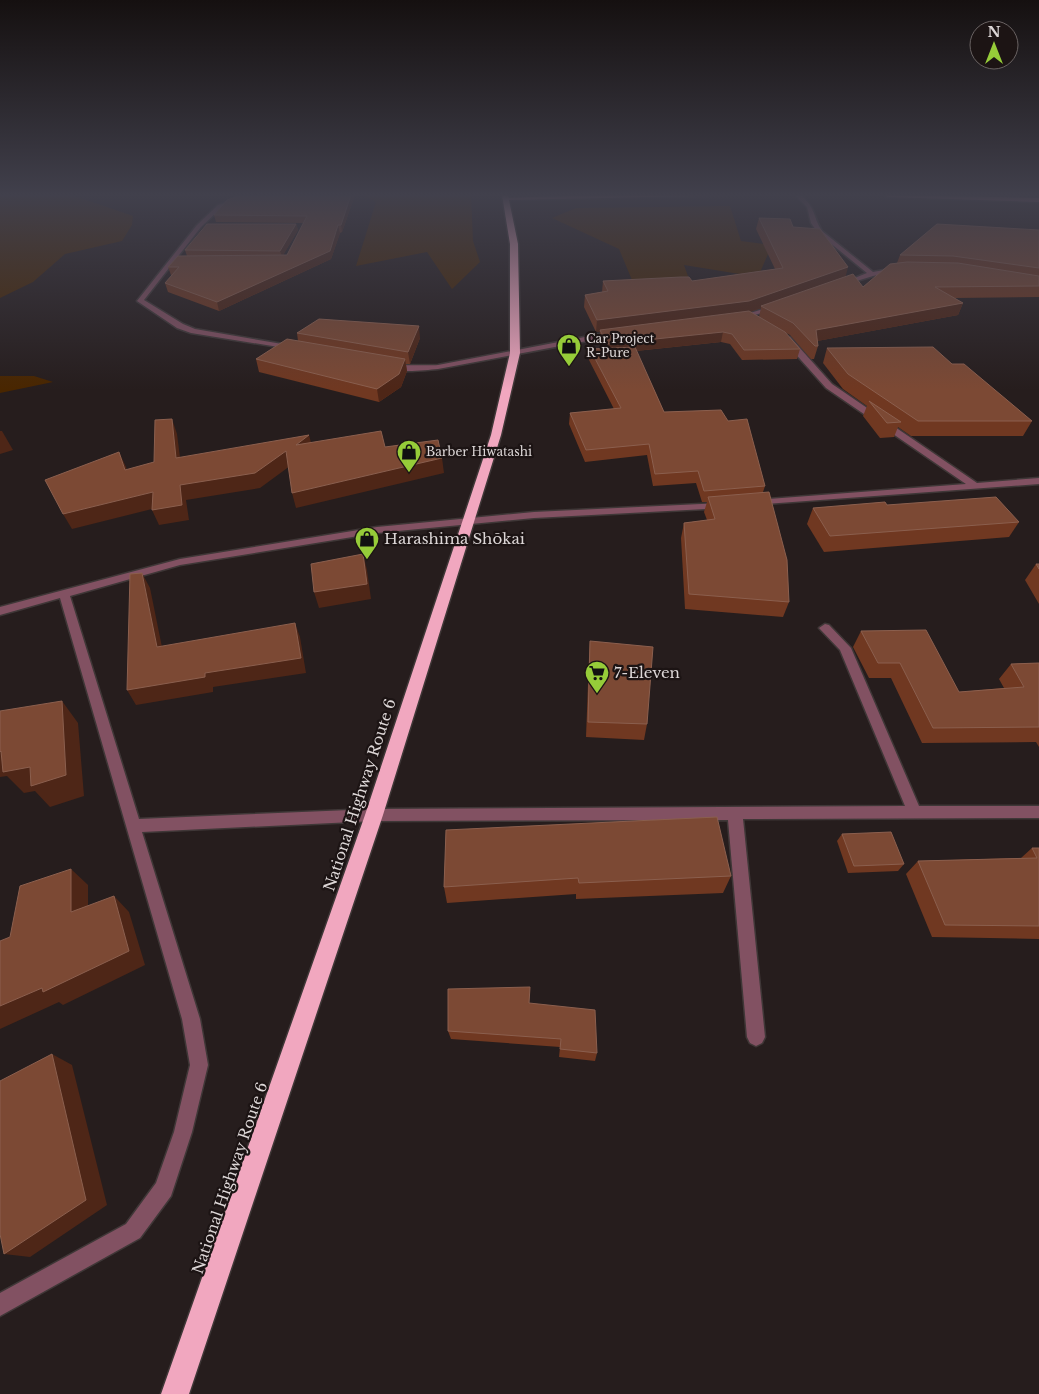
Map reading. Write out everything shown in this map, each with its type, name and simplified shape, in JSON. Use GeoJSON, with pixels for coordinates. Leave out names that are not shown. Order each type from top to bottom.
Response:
{"type":"FeatureCollection","features":[{"type":"Feature","properties":{"kind":"highway","name":"National Highway Route 6"},"geometry":{"type":"LineString","coordinates":[[175,1394],[374,814],[496,435],[514,353],[514,260]]}},
{"type":"Feature","properties":{"kind":"street"},"geometry":{"type":"LineString","coordinates":[[172,260],[140,301],[142,304],[180,326],[194,331],[300,349]]}},
{"type":"Feature","properties":{"kind":"street"},"geometry":{"type":"LineString","coordinates":[[855,260],[872,274]]}},
{"type":"Feature","properties":{"kind":"street"},"geometry":{"type":"LineString","coordinates":[[837,286],[872,274],[904,269]]}},
{"type":"Feature","properties":{"kind":"street"},"geometry":{"type":"LineString","coordinates":[[729,320],[752,319],[784,305]]}},
{"type":"Feature","properties":{"kind":"street"},"geometry":{"type":"LineString","coordinates":[[383,365],[415,370],[622,332]]}},
{"type":"Feature","properties":{"kind":"street"},"geometry":{"type":"LineString","coordinates":[[778,334],[786,339],[829,386],[975,486]]}},
{"type":"Feature","properties":{"kind":"street"},"geometry":{"type":"LineString","coordinates":[[0,611],[180,562],[377,530],[469,521],[742,504],[1039,481]]}},
{"type":"Feature","properties":{"kind":"street"},"geometry":{"type":"LineString","coordinates":[[0,1305],[133,1231],[164,1189],[183,1132],[199,1065],[191,1019],[64,594]]}},
{"type":"Feature","properties":{"kind":"street"},"geometry":{"type":"LineString","coordinates":[[825,628],[845,648],[914,812]]}},
{"type":"Feature","properties":{"kind":"street"},"geometry":{"type":"LineString","coordinates":[[134,826],[374,814],[1039,812]]}},
{"type":"Feature","properties":{"kind":"street"},"geometry":{"type":"LineString","coordinates":[[735,813],[756,1037]]}},
{"type":"Feature","properties":{"kind":"shaded area"},"geometry":{"type":"Polygon","coordinates":[[[0,260],[58,260],[33,282],[0,298],[0,260]]]}},
{"type":"Feature","properties":{"kind":"shaded area"},"geometry":{"type":"Polygon","coordinates":[[[358,260],[386,260],[356,266],[358,260]]]}},
{"type":"Feature","properties":{"kind":"shaded area"},"geometry":{"type":"Polygon","coordinates":[[[432,260],[479,260],[480,262],[452,289],[432,260]]]}},
{"type":"Feature","properties":{"kind":"shaded area"},"geometry":{"type":"Polygon","coordinates":[[[624,260],[765,260],[758,277],[684,265],[689,279],[632,280],[624,260]]]}},
{"type":"Feature","properties":{"kind":"shaded area"},"geometry":{"type":"Polygon","coordinates":[[[0,376],[34,376],[53,382],[0,393],[0,376]]]}},
{"type":"Feature","properties":{"kind":"building"},"geometry":{"type":"Polygon","coordinates":[[[174,260],[310,260],[217,302],[165,283],[179,267],[168,267],[174,260]]]}},
{"type":"Feature","properties":{"kind":"building"},"geometry":{"type":"Polygon","coordinates":[[[779,260],[843,260],[848,267],[749,301],[597,320],[585,295],[608,291],[603,281],[689,277],[692,281],[783,268],[779,260]]]}},
{"type":"Feature","properties":{"kind":"building"},"geometry":{"type":"Polygon","coordinates":[[[982,260],[1039,260],[1039,268],[982,260]]]}},
{"type":"Feature","properties":{"kind":"building"},"geometry":{"type":"Polygon","coordinates":[[[907,262],[958,263],[1039,276],[1039,286],[935,287],[963,303],[816,330],[818,346],[815,346],[793,323],[761,306],[853,274],[863,287],[890,264],[907,262]]]}},
{"type":"Feature","properties":{"kind":"building"},"geometry":{"type":"Polygon","coordinates":[[[749,311],[785,332],[800,349],[744,350],[732,334],[723,332],[607,344],[600,330],[749,311]]]}},
{"type":"Feature","properties":{"kind":"building"},"geometry":{"type":"Polygon","coordinates":[[[319,319],[419,326],[408,352],[297,333],[319,319]]]}},
{"type":"Feature","properties":{"kind":"building"},"geometry":{"type":"Polygon","coordinates":[[[287,339],[405,359],[399,374],[377,389],[256,359],[287,339]]]}},
{"type":"Feature","properties":{"kind":"building"},"geometry":{"type":"Polygon","coordinates":[[[635,347],[664,412],[721,410],[728,421],[747,419],[765,486],[704,491],[698,471],[655,474],[649,444],[586,450],[570,413],[621,408],[590,349],[635,347]]]}},
{"type":"Feature","properties":{"kind":"building"},"geometry":{"type":"Polygon","coordinates":[[[933,347],[952,364],[964,364],[1032,421],[918,421],[848,374],[827,348],[933,347]]]}},
{"type":"Feature","properties":{"kind":"building"},"geometry":{"type":"Polygon","coordinates":[[[869,401],[901,422],[887,423],[869,401]]]}},
{"type":"Feature","properties":{"kind":"building"},"geometry":{"type":"Polygon","coordinates":[[[172,419],[176,458],[309,435],[296,445],[381,431],[385,447],[438,440],[442,458],[292,493],[286,451],[255,473],[180,485],[182,505],[152,510],[153,492],[63,514],[45,480],[119,452],[125,470],[154,462],[155,420],[172,419]]]}},
{"type":"Feature","properties":{"kind":"building"},"geometry":{"type":"Polygon","coordinates":[[[769,492],[787,560],[789,602],[689,594],[684,523],[715,519],[708,497],[769,492]]]}},
{"type":"Feature","properties":{"kind":"building"},"geometry":{"type":"Polygon","coordinates":[[[996,497],[1019,522],[830,536],[813,508],[885,502],[887,505],[996,497]]]}},
{"type":"Feature","properties":{"kind":"building"},"geometry":{"type":"Polygon","coordinates":[[[363,554],[367,584],[314,592],[311,564],[363,554]]]}},
{"type":"Feature","properties":{"kind":"building"},"geometry":{"type":"Polygon","coordinates":[[[142,573],[157,647],[295,623],[301,658],[205,673],[205,677],[127,690],[130,574],[142,573]]]}},
{"type":"Feature","properties":{"kind":"building"},"geometry":{"type":"Polygon","coordinates":[[[926,630],[959,692],[1024,687],[1011,664],[1039,663],[1039,727],[933,728],[900,663],[878,663],[861,631],[926,630]]]}},
{"type":"Feature","properties":{"kind":"building"},"geometry":{"type":"Polygon","coordinates":[[[590,641],[653,647],[647,724],[588,722],[590,641]]]}},
{"type":"Feature","properties":{"kind":"building"},"geometry":{"type":"Polygon","coordinates":[[[62,701],[66,775],[31,786],[30,767],[3,772],[0,752],[0,711],[62,701]]]}},
{"type":"Feature","properties":{"kind":"building"},"geometry":{"type":"Polygon","coordinates":[[[717,817],[731,876],[579,883],[578,878],[444,887],[446,830],[717,817]]]}},
{"type":"Feature","properties":{"kind":"building"},"geometry":{"type":"Polygon","coordinates":[[[891,832],[904,864],[854,866],[842,834],[891,832]]]}},
{"type":"Feature","properties":{"kind":"building"},"geometry":{"type":"Polygon","coordinates":[[[1032,848],[1039,848],[1039,926],[945,925],[918,861],[1037,858],[1032,848]]]}},
{"type":"Feature","properties":{"kind":"building"},"geometry":{"type":"Polygon","coordinates":[[[71,869],[71,912],[114,896],[129,951],[43,992],[42,988],[0,1006],[0,941],[10,937],[20,886],[71,869]]]}},
{"type":"Feature","properties":{"kind":"building"},"geometry":{"type":"Polygon","coordinates":[[[530,987],[529,1003],[595,1010],[597,1053],[560,1049],[561,1039],[448,1031],[448,989],[530,987]]]}},
{"type":"Feature","properties":{"kind":"building"},"geometry":{"type":"Polygon","coordinates":[[[52,1054],[86,1200],[4,1254],[0,1234],[0,1081],[52,1054]]]}},
{"type":"Feature","properties":{"kind":"place","name":"Car Project R-Pure"},"geometry":{"type":"Point","coordinates":[569,367]}},
{"type":"Feature","properties":{"kind":"place","name":"Barber Hiwatashi"},"geometry":{"type":"Point","coordinates":[409,473]}},
{"type":"Feature","properties":{"kind":"place","name":"Harashima Shōkai"},"geometry":{"type":"Point","coordinates":[367,560]}},
{"type":"Feature","properties":{"kind":"place","name":"7-Eleven"},"geometry":{"type":"Point","coordinates":[597,694]}}]}
